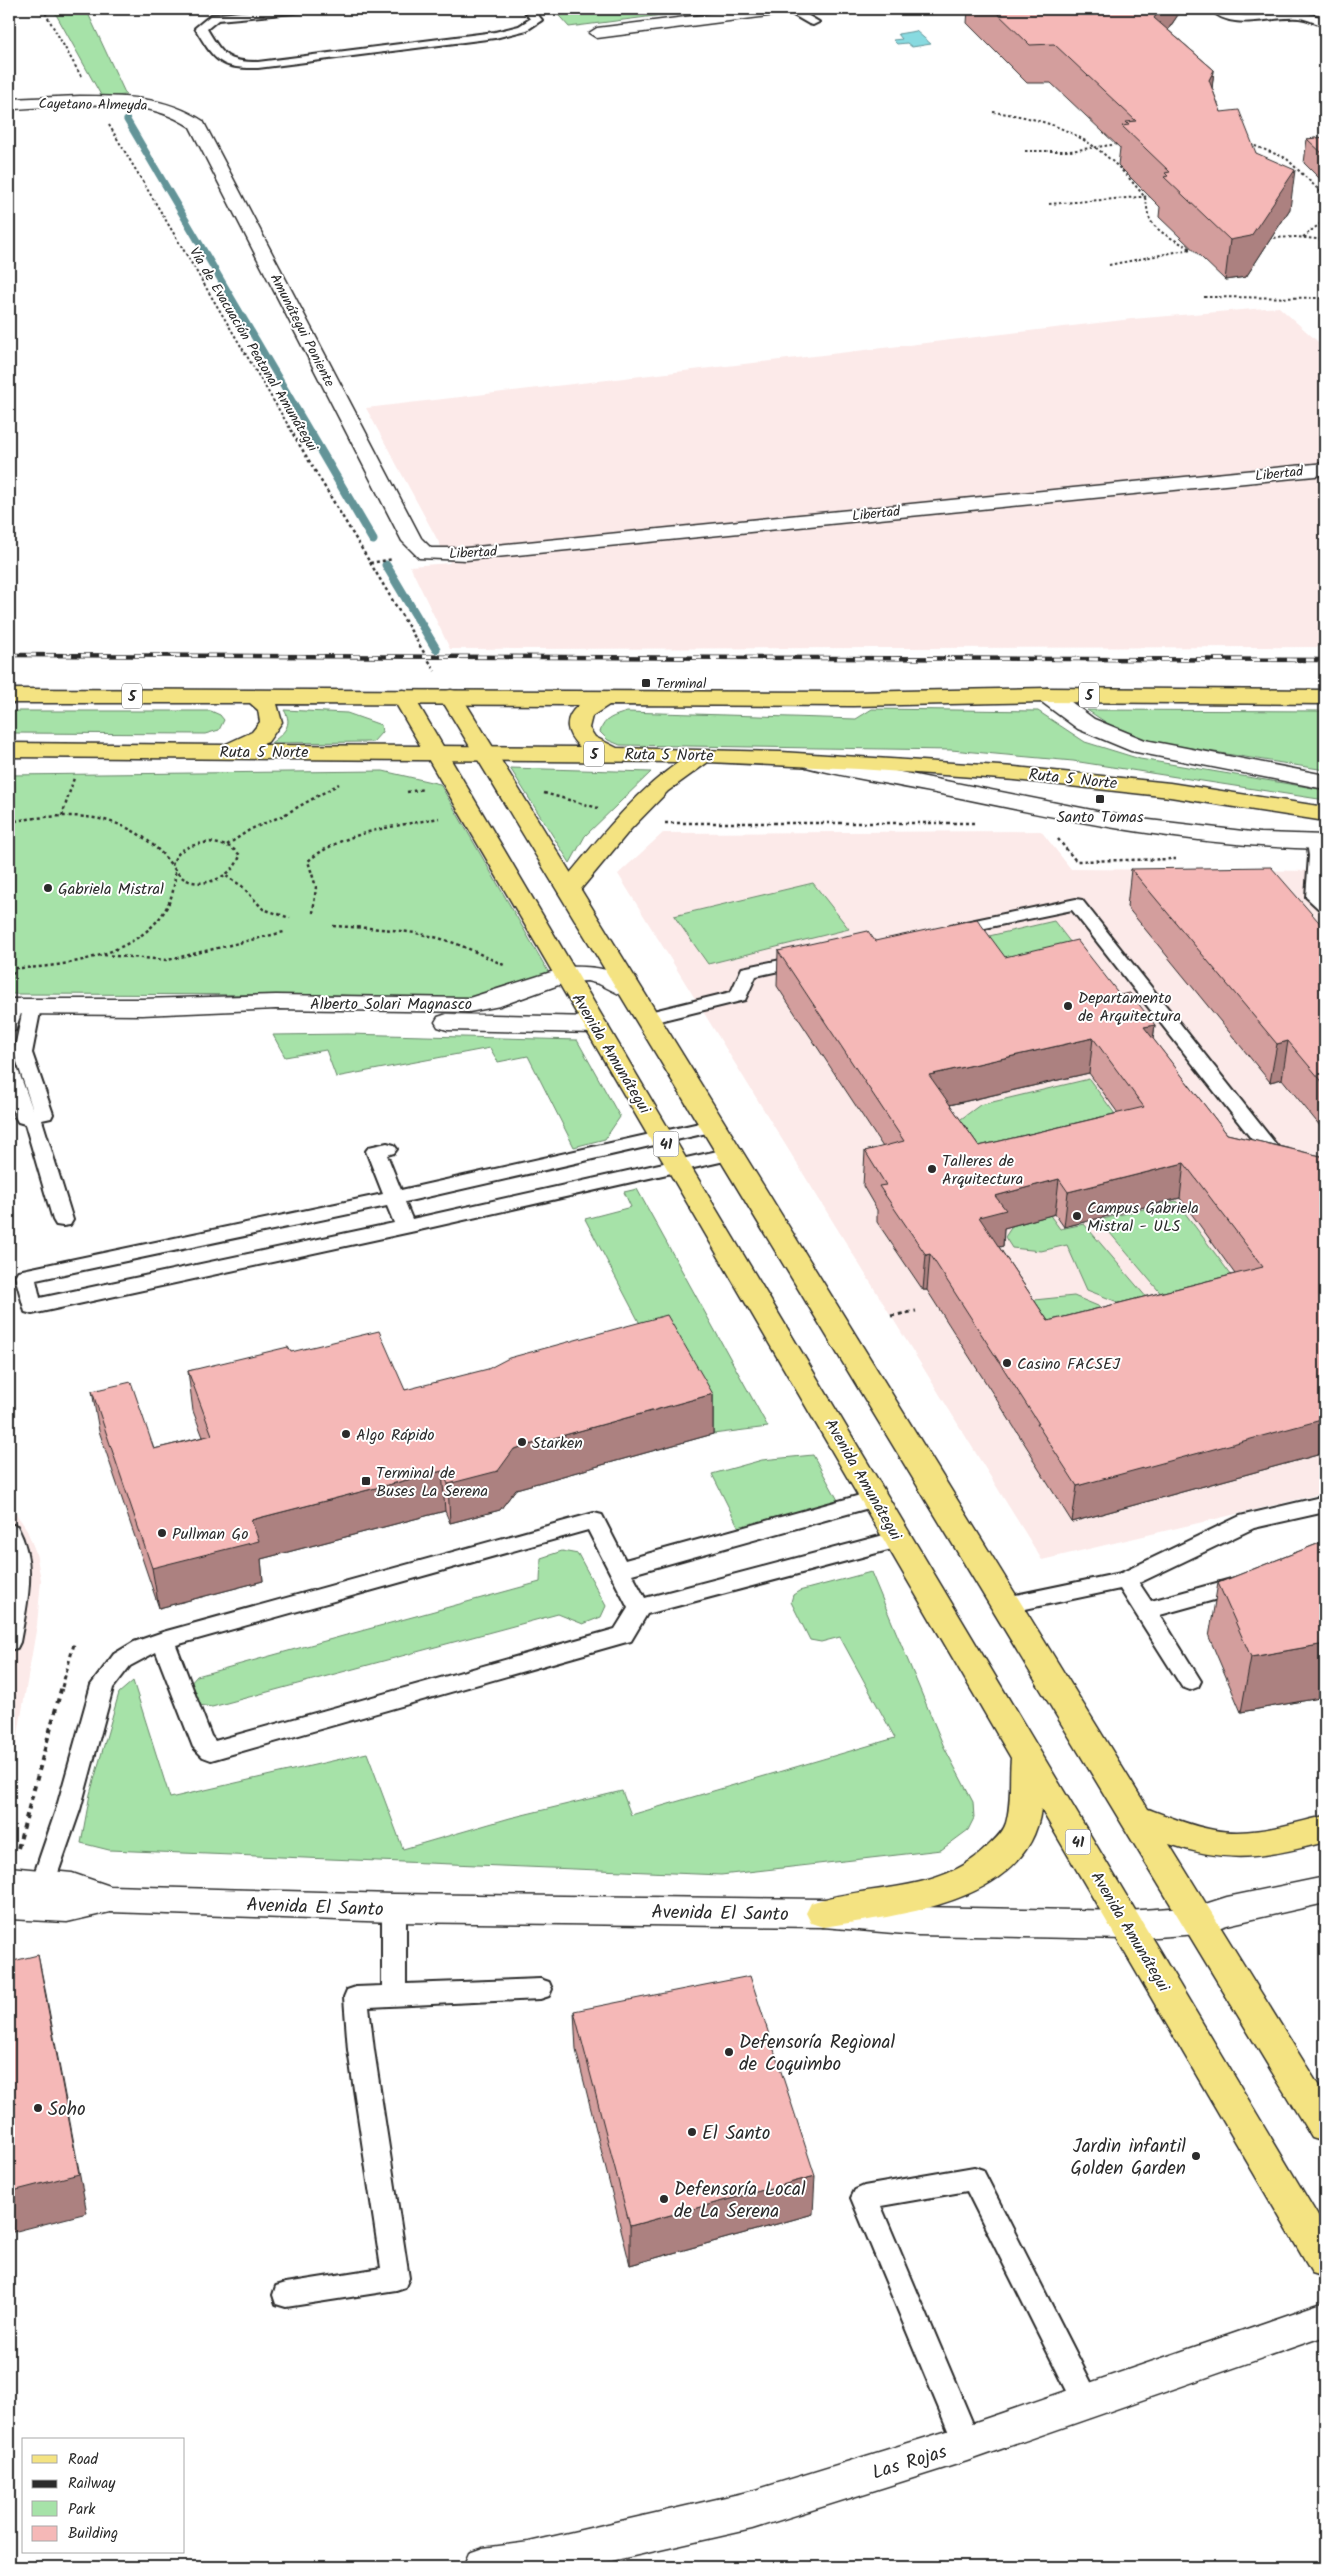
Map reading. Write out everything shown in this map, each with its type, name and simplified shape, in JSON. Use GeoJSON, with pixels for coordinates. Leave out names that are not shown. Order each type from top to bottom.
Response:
{"type":"FeatureCollection","features":[{"type":"Feature","properties":{"kind":"main road","name":"5"},"geometry":{"type":"LineString","coordinates":[[9,696],[853,699],[1047,695],[1325,697]]}},
{"type":"Feature","properties":{"kind":"main road"},"geometry":{"type":"LineString","coordinates":[[220,751],[249,744],[268,729],[272,715],[269,708],[255,696]]}},
{"type":"Feature","properties":{"kind":"main road","name":"Avenida Amunátegui"},"geometry":{"type":"LineString","coordinates":[[403,697],[678,1167],[1325,2261]]}},
{"type":"Feature","properties":{"kind":"main road"},"geometry":{"type":"LineString","coordinates":[[451,697],[1325,2127]]}},
{"type":"Feature","properties":{"kind":"main road"},"geometry":{"type":"LineString","coordinates":[[605,698],[589,706],[579,716],[578,732],[591,745],[615,754]]}},
{"type":"Feature","properties":{"kind":"main road","name":"Ruta 5 Norte"},"geometry":{"type":"LineString","coordinates":[[9,750],[703,754],[791,758],[1024,773],[1195,793],[1325,814]]}},
{"type":"Feature","properties":{"kind":"main road"},"geometry":{"type":"LineString","coordinates":[[569,890],[623,824],[660,786],[703,754]]}},
{"type":"Feature","properties":{"kind":"main road"},"geometry":{"type":"LineString","coordinates":[[823,1913],[942,1892],[982,1872],[1000,1857],[1014,1840],[1023,1820],[1026,1754]]}},
{"type":"Feature","properties":{"kind":"main road"},"geometry":{"type":"LineString","coordinates":[[1137,1818],[1189,1837],[1240,1845],[1266,1842],[1325,1830]]}},
{"type":"Feature","properties":{"kind":"street"},"geometry":{"type":"LineString","coordinates":[[597,33],[784,9]]}},
{"type":"Feature","properties":{"kind":"street","name":"Cayetano Almeyda"},"geometry":{"type":"LineString","coordinates":[[9,104],[95,102],[148,104],[177,110]]}},
{"type":"Feature","properties":{"kind":"street","name":"Amunátegui Poniente"},"geometry":{"type":"LineString","coordinates":[[177,110],[189,116],[197,124],[412,541],[426,554]]}},
{"type":"Feature","properties":{"kind":"street","name":"Libertad"},"geometry":{"type":"LineString","coordinates":[[426,554],[466,554],[1325,468]]}},
{"type":"Feature","properties":{"kind":"street"},"geometry":{"type":"LineString","coordinates":[[1047,695],[1086,724],[1139,746],[1325,782]]}},
{"type":"Feature","properties":{"kind":"street"},"geometry":{"type":"LineString","coordinates":[[791,758],[1098,819],[1202,833],[1320,842]]}},
{"type":"Feature","properties":{"kind":"street","name":"Alberto Solari Magnasco"},"geometry":{"type":"LineString","coordinates":[[16,1012],[276,1002],[469,1005],[498,1000],[538,982],[565,974],[602,976],[614,980],[630,990]]}},
{"type":"Feature","properties":{"kind":"street","name":"Alberto Solari Magnasco"},"geometry":{"type":"LineString","coordinates":[[142,1007],[273,1018],[595,1025]]}},
{"type":"Feature","properties":{"kind":"street","name":"Avenida El Santo"},"geometry":{"type":"LineString","coordinates":[[9,1880],[72,1886],[110,1898]]}},
{"type":"Feature","properties":{"kind":"street","name":"Avenida El Santo"},"geometry":{"type":"LineString","coordinates":[[9,1906],[67,1908],[110,1898],[394,1908],[823,1913],[917,1921],[1128,1926],[1199,1920],[1227,1911],[1325,1890]]}},
{"type":"Feature","properties":{"kind":"street","name":"Las Rojas"},"geometry":{"type":"LineString","coordinates":[[483,2567],[529,2561],[752,2510],[967,2443],[1086,2400],[1325,2319]]}},
{"type":"Feature","properties":{"kind":"lane"},"geometry":{"type":"LineString","coordinates":[[304,9],[215,17],[201,28],[220,60],[233,66],[258,65],[495,35],[523,28],[536,20],[528,9]]}},
{"type":"Feature","properties":{"kind":"lane"},"geometry":{"type":"LineString","coordinates":[[789,9],[813,22]]}},
{"type":"Feature","properties":{"kind":"lane"},"geometry":{"type":"LineString","coordinates":[[1216,9],[1227,16],[1238,17],[1289,10],[1302,11],[1314,14],[1325,23]]}},
{"type":"Feature","properties":{"kind":"lane"},"geometry":{"type":"LineString","coordinates":[[1320,842],[1315,897],[1325,905]]}},
{"type":"Feature","properties":{"kind":"lane"},"geometry":{"type":"LineString","coordinates":[[941,932],[1076,904],[1279,1161]]}},
{"type":"Feature","properties":{"kind":"lane"},"geometry":{"type":"LineString","coordinates":[[647,1018],[739,996],[748,972],[825,956]]}},
{"type":"Feature","properties":{"kind":"lane"},"geometry":{"type":"LineString","coordinates":[[16,1012],[33,1116],[63,1220]]}},
{"type":"Feature","properties":{"kind":"lane"},"geometry":{"type":"LineString","coordinates":[[9,1070],[33,1116]]}},
{"type":"Feature","properties":{"kind":"lane"},"geometry":{"type":"LineString","coordinates":[[713,1126],[394,1198],[25,1276],[32,1307],[405,1227],[731,1154]]}},
{"type":"Feature","properties":{"kind":"lane"},"geometry":{"type":"LineString","coordinates":[[387,1149],[376,1151],[405,1227]]}},
{"type":"Feature","properties":{"kind":"lane"},"geometry":{"type":"LineString","coordinates":[[620,1569],[875,1499]]}},
{"type":"Feature","properties":{"kind":"lane"},"geometry":{"type":"LineString","coordinates":[[1006,1605],[1126,1580],[1248,1522],[1325,1504]]}},
{"type":"Feature","properties":{"kind":"lane"},"geometry":{"type":"LineString","coordinates":[[44,1883],[68,1810],[102,1685],[122,1660],[142,1648],[163,1640],[594,1521],[639,1608]]}},
{"type":"Feature","properties":{"kind":"lane"},"geometry":{"type":"LineString","coordinates":[[9,1532],[15,1545],[21,1578],[9,1642]]}},
{"type":"Feature","properties":{"kind":"lane"},"geometry":{"type":"LineString","coordinates":[[163,1640],[201,1741],[211,1750],[623,1635],[639,1608],[899,1539]]}},
{"type":"Feature","properties":{"kind":"lane"},"geometry":{"type":"LineString","coordinates":[[1146,1611],[1259,1579]]}},
{"type":"Feature","properties":{"kind":"lane"},"geometry":{"type":"LineString","coordinates":[[1126,1580],[1190,1682]]}},
{"type":"Feature","properties":{"kind":"lane"},"geometry":{"type":"LineString","coordinates":[[394,1908],[394,1996]]}},
{"type":"Feature","properties":{"kind":"lane"},"geometry":{"type":"LineString","coordinates":[[286,2295],[396,2278],[361,2050],[356,1997],[540,1989]]}},
{"type":"Feature","properties":{"kind":"lane"},"geometry":{"type":"LineString","coordinates":[[967,2443],[864,2198],[974,2178],[1086,2400]]}},
{"type":"Feature","properties":{"kind":"path","name":"Vía de Evacuación Peatonal Amunátegui"},"geometry":{"type":"LineString","coordinates":[[43,9],[95,102],[451,697]]}},
{"type":"Feature","properties":{"kind":"path"},"geometry":{"type":"LineString","coordinates":[[992,112],[1022,115],[1055,122],[1098,147],[1145,197],[1150,219],[1170,238],[1190,249]]}},
{"type":"Feature","properties":{"kind":"path"},"geometry":{"type":"LineString","coordinates":[[1024,151],[1070,151],[1126,143]]}},
{"type":"Feature","properties":{"kind":"path"},"geometry":{"type":"LineString","coordinates":[[1249,144],[1286,158],[1325,196]]}},
{"type":"Feature","properties":{"kind":"path"},"geometry":{"type":"LineString","coordinates":[[1049,204],[1154,196]]}},
{"type":"Feature","properties":{"kind":"path"},"geometry":{"type":"LineString","coordinates":[[1303,238],[1325,220]]}},
{"type":"Feature","properties":{"kind":"path"},"geometry":{"type":"LineString","coordinates":[[1262,238],[1325,240]]}},
{"type":"Feature","properties":{"kind":"path"},"geometry":{"type":"LineString","coordinates":[[1109,265],[1198,247]]}},
{"type":"Feature","properties":{"kind":"path"},"geometry":{"type":"LineString","coordinates":[[1204,297],[1325,298]]}},
{"type":"Feature","properties":{"kind":"path"},"geometry":{"type":"LineString","coordinates":[[62,816],[74,776]]}},
{"type":"Feature","properties":{"kind":"path"},"geometry":{"type":"LineString","coordinates":[[227,845],[251,829],[282,816],[339,784]]}},
{"type":"Feature","properties":{"kind":"path"},"geometry":{"type":"LineString","coordinates":[[9,822],[28,817],[62,816],[111,821],[144,834],[164,852],[175,872],[174,895],[160,918],[137,938],[104,955],[65,966],[24,969],[9,968]]}},
{"type":"Feature","properties":{"kind":"path"},"geometry":{"type":"LineString","coordinates":[[313,913],[316,887],[308,861],[317,852],[344,840],[444,817]]}},
{"type":"Feature","properties":{"kind":"path"},"geometry":{"type":"LineString","coordinates":[[172,866],[175,855],[190,846],[210,842],[227,845],[237,852],[240,858],[240,864],[226,876],[204,882],[192,881],[175,872]]}},
{"type":"Feature","properties":{"kind":"path"},"geometry":{"type":"LineString","coordinates":[[226,876],[242,886],[263,909],[290,918]]}},
{"type":"Feature","properties":{"kind":"path"},"geometry":{"type":"LineString","coordinates":[[333,926],[404,931],[430,936],[451,942],[508,966]]}},
{"type":"Feature","properties":{"kind":"path"},"geometry":{"type":"LineString","coordinates":[[104,955],[168,960],[284,932]]}},
{"type":"Feature","properties":{"kind":"path"},"geometry":{"type":"LineString","coordinates":[[891,1316],[916,1311]]}},
{"type":"Feature","properties":{"kind":"path"},"geometry":{"type":"LineString","coordinates":[[18,1849],[74,1644]]}},
{"type":"Feature","properties":{"kind":"shaded area"},"geometry":{"type":"Polygon","coordinates":[[[1279,307],[1325,348],[1325,647],[450,649],[410,566],[450,563],[366,408],[1132,319],[1279,307]]]}},
{"type":"Feature","properties":{"kind":"shaded area","name":"Campus Gabriela Mistral - ULS"},"geometry":{"type":"Polygon","coordinates":[[[1041,831],[1071,869],[1325,871],[1325,1493],[1042,1560],[618,874],[663,833],[1041,831]]]}},
{"type":"Feature","properties":{"kind":"shaded area"},"geometry":{"type":"Polygon","coordinates":[[[9,1504],[26,1528],[36,1553],[41,1580],[37,1625],[9,1786],[9,1504]]]}},
{"type":"Feature","properties":{"kind":"green space"},"geometry":{"type":"Polygon","coordinates":[[[53,9],[86,9],[126,95],[102,97],[53,9]]]}},
{"type":"Feature","properties":{"kind":"green space"},"geometry":{"type":"Polygon","coordinates":[[[553,9],[709,9],[569,27],[553,9]]]}},
{"type":"Feature","properties":{"kind":"green space"},"geometry":{"type":"Polygon","coordinates":[[[872,709],[1038,711],[1085,742],[1140,759],[1325,790],[1325,800],[1073,761],[951,750],[620,745],[608,740],[600,732],[607,721],[614,716],[627,712],[856,719],[872,709]]]}},
{"type":"Feature","properties":{"kind":"green space"},"geometry":{"type":"Polygon","coordinates":[[[284,710],[347,713],[381,725],[382,732],[373,742],[271,743],[286,729],[288,720],[284,710]]]}},
{"type":"Feature","properties":{"kind":"green space"},"geometry":{"type":"Polygon","coordinates":[[[1087,710],[1325,711],[1325,770],[1153,742],[1116,729],[1087,710]]]}},
{"type":"Feature","properties":{"kind":"green space"},"geometry":{"type":"Polygon","coordinates":[[[9,711],[211,711],[220,715],[224,720],[219,730],[205,734],[9,733],[9,711]]]}},
{"type":"Feature","properties":{"kind":"green space"},"geometry":{"type":"Polygon","coordinates":[[[510,768],[651,772],[585,836],[570,863],[510,768]]]}},
{"type":"Feature","properties":{"kind":"green space"},"geometry":{"type":"Polygon","coordinates":[[[383,771],[440,784],[549,973],[486,1000],[332,995],[9,994],[9,775],[383,771]]]}},
{"type":"Feature","properties":{"kind":"green space"},"geometry":{"type":"Polygon","coordinates":[[[813,883],[849,929],[708,964],[674,916],[813,883]]]}},
{"type":"Feature","properties":{"kind":"green space"},"geometry":{"type":"Polygon","coordinates":[[[1054,921],[1131,1021],[1009,984],[976,939],[1054,921]]]}},
{"type":"Feature","properties":{"kind":"green space"},"geometry":{"type":"Polygon","coordinates":[[[348,1034],[577,1040],[620,1117],[605,1139],[574,1147],[528,1056],[498,1062],[490,1048],[336,1077],[326,1050],[285,1057],[273,1035],[348,1034]]]}},
{"type":"Feature","properties":{"kind":"green space"},"geometry":{"type":"Polygon","coordinates":[[[1089,1079],[1135,1141],[1020,1169],[946,1130],[980,1105],[1089,1079]]]}},
{"type":"Feature","properties":{"kind":"green space"},"geometry":{"type":"Polygon","coordinates":[[[637,1189],[768,1427],[713,1434],[667,1355],[648,1339],[585,1219],[631,1207],[624,1192],[637,1189]]]}},
{"type":"Feature","properties":{"kind":"green space"},"geometry":{"type":"Polygon","coordinates":[[[1176,1201],[1243,1291],[1174,1309],[1099,1220],[1176,1201]]]}},
{"type":"Feature","properties":{"kind":"green space"},"geometry":{"type":"Polygon","coordinates":[[[1049,1214],[1060,1229],[1084,1224],[1159,1312],[1133,1308],[1087,1290],[1067,1245],[1041,1251],[1012,1248],[1005,1237],[1015,1222],[1049,1214]]]}},
{"type":"Feature","properties":{"kind":"green space"},"geometry":{"type":"Polygon","coordinates":[[[1074,1296],[1129,1319],[1044,1326],[1034,1300],[1074,1296]]]}},
{"type":"Feature","properties":{"kind":"green space"},"geometry":{"type":"Polygon","coordinates":[[[813,1455],[839,1502],[740,1530],[712,1474],[762,1460],[813,1455]]]}},
{"type":"Feature","properties":{"kind":"green space"},"geometry":{"type":"Polygon","coordinates":[[[562,1551],[578,1554],[606,1606],[601,1617],[583,1624],[558,1614],[212,1707],[199,1705],[190,1684],[197,1676],[540,1582],[541,1558],[562,1551]]]}},
{"type":"Feature","properties":{"kind":"green space"},"geometry":{"type":"Polygon","coordinates":[[[871,1572],[944,1747],[973,1802],[974,1818],[968,1830],[941,1850],[721,1875],[109,1850],[81,1843],[90,1794],[119,1693],[133,1681],[170,1798],[367,1753],[403,1849],[510,1818],[622,1791],[631,1815],[895,1738],[840,1637],[821,1642],[810,1640],[791,1602],[793,1595],[799,1591],[871,1572]]]}},
{"type":"Feature","properties":{"kind":"water"},"geometry":{"type":"Polygon","coordinates":[[[916,31],[931,44],[912,47],[907,43],[897,44],[893,40],[902,39],[898,34],[916,31]]]}},
{"type":"Feature","properties":{"kind":"building"},"geometry":{"type":"Polygon","coordinates":[[[993,9],[1160,9],[1154,18],[1214,70],[1209,80],[1221,112],[1239,110],[1256,153],[1295,170],[1251,236],[1230,240],[1164,177],[1168,176],[1165,173],[1170,172],[1122,126],[1129,125],[1126,122],[1136,121],[1054,44],[1030,45],[993,9]]]}},
{"type":"Feature","properties":{"kind":"building"},"geometry":{"type":"Polygon","coordinates":[[[1325,137],[1325,156],[1307,139],[1325,137]]]}},
{"type":"Feature","properties":{"kind":"building"},"geometry":{"type":"Polygon","coordinates":[[[1271,867],[1325,929],[1325,1085],[1288,1041],[1277,1044],[1131,869],[1271,867]]]}},
{"type":"Feature","properties":{"kind":"building"},"geometry":{"type":"Polygon","coordinates":[[[977,919],[1005,957],[1077,940],[1120,995],[1130,993],[1155,1025],[1144,1027],[1227,1134],[1325,1157],[1325,1410],[1323,1411],[1325,1419],[1077,1486],[930,1254],[926,1255],[879,1186],[886,1185],[865,1151],[904,1141],[778,951],[868,931],[875,941],[977,919]],[[1093,1038],[929,1075],[979,1146],[1144,1107],[1093,1038]],[[1184,1163],[1068,1192],[1059,1179],[995,1196],[1006,1210],[979,1217],[1048,1321],[1263,1267],[1184,1163]]]}},
{"type":"Feature","properties":{"kind":"building","name":"Terminal de Buses La Serena"},"geometry":{"type":"Polygon","coordinates":[[[667,1315],[713,1394],[514,1449],[498,1471],[448,1484],[442,1471],[251,1520],[259,1541],[152,1568],[92,1391],[131,1382],[154,1449],[212,1435],[188,1371],[288,1347],[291,1352],[379,1331],[405,1390],[488,1369],[509,1358],[667,1315]]]}},
{"type":"Feature","properties":{"kind":"building"},"geometry":{"type":"Polygon","coordinates":[[[1325,1541],[1325,1644],[1251,1657],[1218,1583],[1325,1541]]]}},
{"type":"Feature","properties":{"kind":"building","name":"Soho"},"geometry":{"type":"Polygon","coordinates":[[[38,1955],[79,2174],[9,2192],[9,1962],[38,1955]]]}},
{"type":"Feature","properties":{"kind":"building","name":"El Santo"},"geometry":{"type":"Polygon","coordinates":[[[750,1976],[815,2176],[630,2226],[574,2011],[750,1976]]]}},
{"type":"Feature","properties":{"kind":"waterway"},"geometry":{"type":"LineString","coordinates":[[127,120],[312,435]]}},
{"type":"Feature","properties":{"kind":"waterway"},"geometry":{"type":"LineString","coordinates":[[311,434],[373,540]]}},
{"type":"Feature","properties":{"kind":"waterway"},"geometry":{"type":"LineString","coordinates":[[386,565],[436,649]]}},
{"type":"Feature","properties":{"kind":"railway"},"geometry":{"type":"LineString","coordinates":[[9,655],[1325,660]]}},
{"type":"Feature","properties":{"kind":"place","name":"Terminal"},"geometry":{"type":"Point","coordinates":[646,683]}},
{"type":"Feature","properties":{"kind":"place","name":"Santo Tomas"},"geometry":{"type":"Point","coordinates":[1100,799]}},
{"type":"Feature","properties":{"kind":"place","name":"Gabriela Mistral"},"geometry":{"type":"Point","coordinates":[48,888]}},
{"type":"Feature","properties":{"kind":"place","name":"Departamento de Arquitectura"},"geometry":{"type":"Point","coordinates":[1068,1006]}},
{"type":"Feature","properties":{"kind":"place","name":"Talleres de Arquitectura"},"geometry":{"type":"Point","coordinates":[932,1169]}},
{"type":"Feature","properties":{"kind":"place","name":"Campus Gabriela Mistral - ULS"},"geometry":{"type":"Point","coordinates":[1077,1216]}},
{"type":"Feature","properties":{"kind":"place","name":"Casino FACSEJ"},"geometry":{"type":"Point","coordinates":[1007,1363]}},
{"type":"Feature","properties":{"kind":"place","name":"Algo Rápido"},"geometry":{"type":"Point","coordinates":[346,1434]}},
{"type":"Feature","properties":{"kind":"place","name":"Starken"},"geometry":{"type":"Point","coordinates":[522,1442]}},
{"type":"Feature","properties":{"kind":"place","name":"Terminal de Buses La Serena"},"geometry":{"type":"Point","coordinates":[366,1481]}},
{"type":"Feature","properties":{"kind":"place","name":"Pullman Go"},"geometry":{"type":"Point","coordinates":[162,1533]}},
{"type":"Feature","properties":{"kind":"place","name":"Defensoría Regional de Coquimbo"},"geometry":{"type":"Point","coordinates":[729,2052]}},
{"type":"Feature","properties":{"kind":"place","name":"Soho"},"geometry":{"type":"Point","coordinates":[38,2108]}},
{"type":"Feature","properties":{"kind":"place","name":"El Santo"},"geometry":{"type":"Point","coordinates":[692,2132]}},
{"type":"Feature","properties":{"kind":"place","name":"Jardin infantil Golden Garden"},"geometry":{"type":"Point","coordinates":[1196,2156]}},
{"type":"Feature","properties":{"kind":"place","name":"Defensoría Local de La Serena"},"geometry":{"type":"Point","coordinates":[664,2199]}}]}
